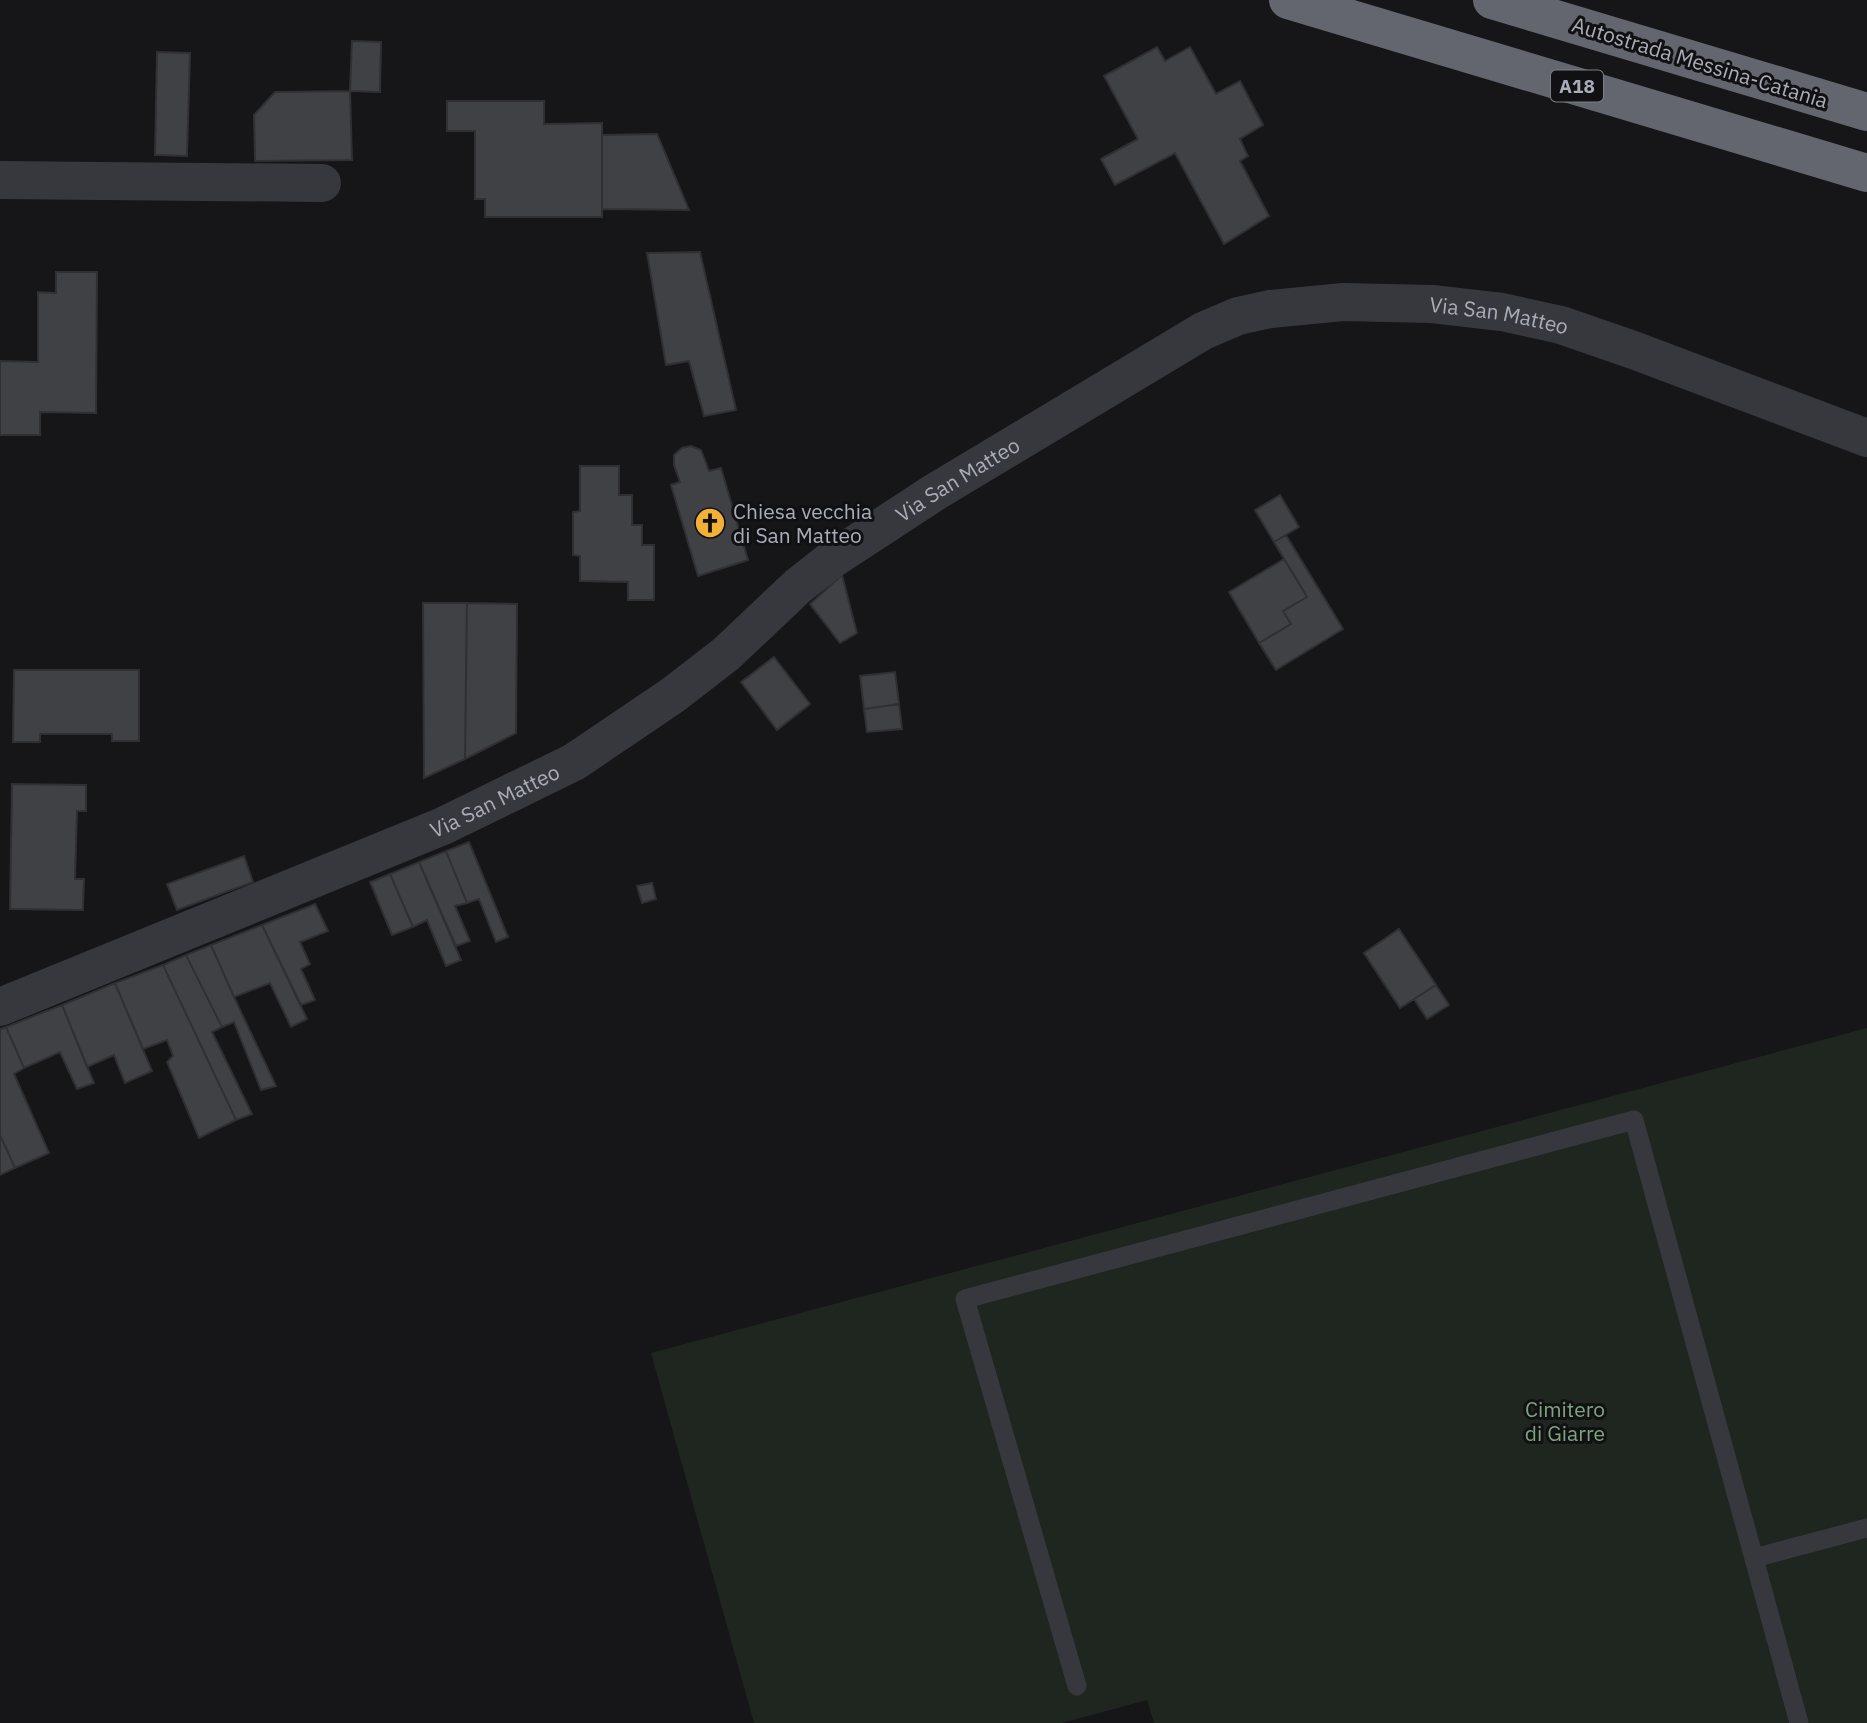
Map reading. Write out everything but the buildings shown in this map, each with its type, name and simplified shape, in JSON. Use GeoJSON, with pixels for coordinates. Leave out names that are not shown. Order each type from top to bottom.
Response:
{"type":"FeatureCollection","features":[{"type":"Feature","properties":{"kind":"highway","name":"A18"},"geometry":{"type":"LineString","coordinates":[[1288,0],[1867,173]]}},
{"type":"Feature","properties":{"kind":"highway","name":"Autostrada Messina-Catania"},"geometry":{"type":"LineString","coordinates":[[1492,0],[1867,112]]}},
{"type":"Feature","properties":{"kind":"street"},"geometry":{"type":"LineString","coordinates":[[0,180],[322,183]]}},
{"type":"Feature","properties":{"kind":"street","name":"Via San Matteo"},"geometry":{"type":"LineString","coordinates":[[0,1007],[443,826],[574,762],[673,695],[726,654],[798,586],[831,560],[935,492],[1203,331],[1238,316],[1270,309],[1343,302],[1433,304],[1502,312],[1561,325],[1599,338],[1867,438]]}},
{"type":"Feature","properties":{"kind":"lane"},"geometry":{"type":"LineString","coordinates":[[1077,1686],[965,1299],[1634,1120],[1800,1723]]}},
{"type":"Feature","properties":{"kind":"lane"},"geometry":{"type":"LineString","coordinates":[[1754,1558],[1867,1528]]}},
{"type":"Feature","properties":{"kind":"green space","name":"Cimitero di Giarre"},"geometry":{"type":"Polygon","coordinates":[[[1867,1028],[1867,1723],[1154,1723],[1147,1700],[1062,1723],[754,1723],[651,1353],[1867,1028]]]}},
{"type":"Feature","properties":{"kind":"place","name":"Chiesa vecchia di San Matteo"},"geometry":{"type":"Point","coordinates":[710,523]}}]}
